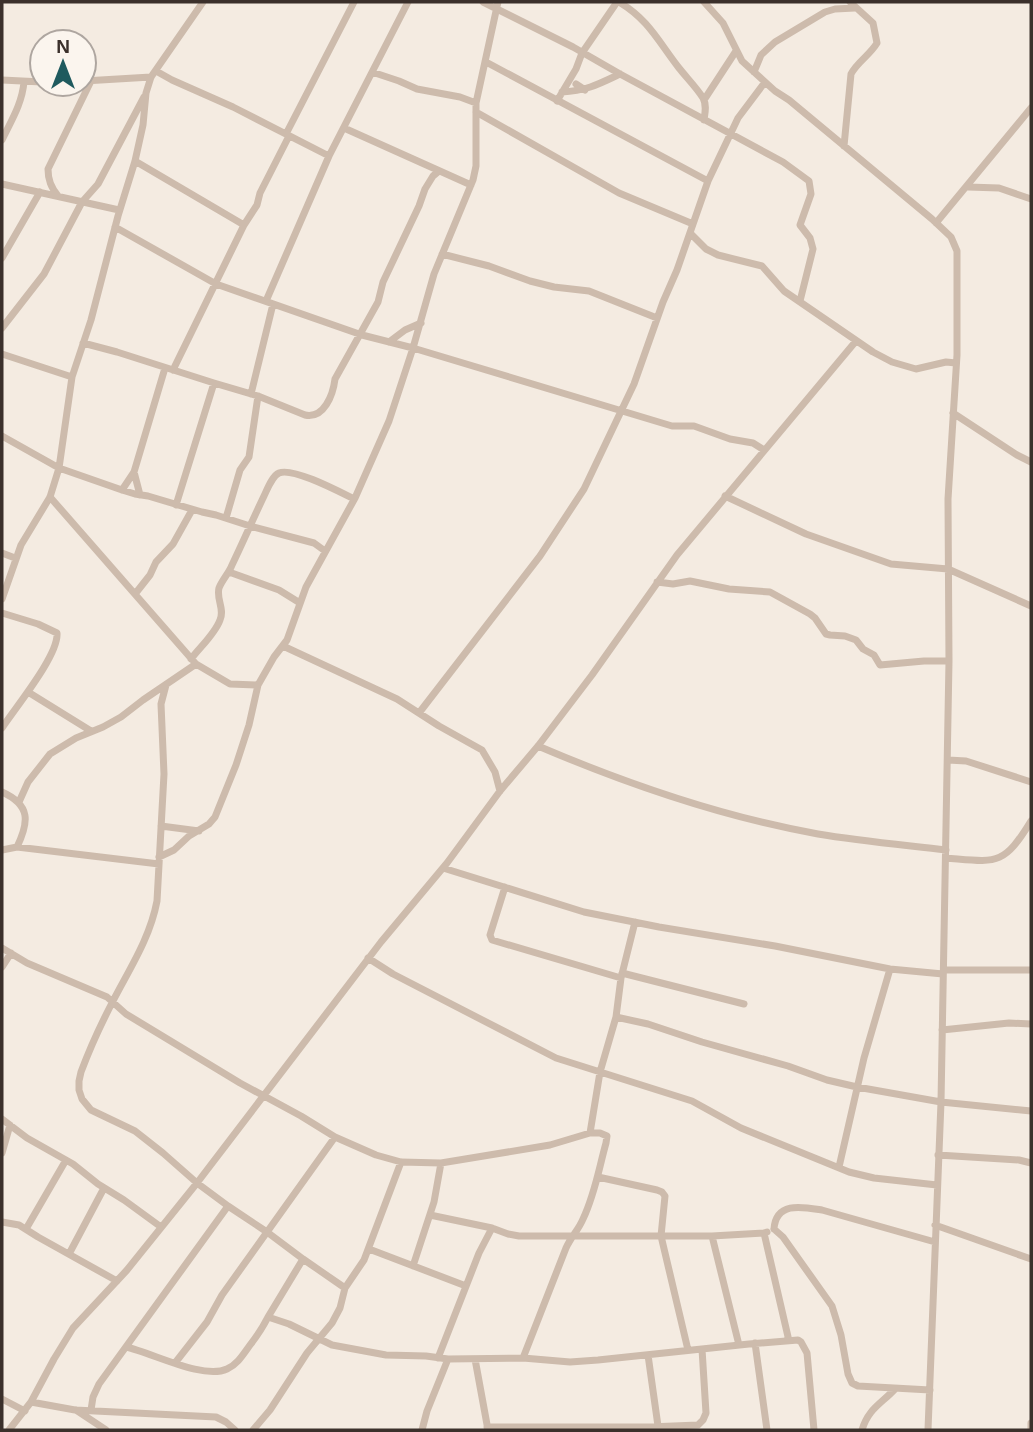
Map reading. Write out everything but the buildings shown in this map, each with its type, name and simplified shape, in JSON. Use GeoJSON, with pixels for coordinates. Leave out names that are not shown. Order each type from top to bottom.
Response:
{"type":"FeatureCollection","features":[{"type":"Feature","properties":{"kind":"street"},"geometry":{"type":"LineString","coordinates":[[2,328],[44,274],[82,202],[98,184],[146,93],[153,74],[203,2]]}},
{"type":"Feature","properties":{"kind":"street"},"geometry":{"type":"LineString","coordinates":[[122,490],[134,472],[169,369],[257,205],[287,135],[354,2]]}},
{"type":"Feature","properties":{"kind":"street"},"geometry":{"type":"LineString","coordinates":[[226,518],[240,470],[249,457],[254,395],[270,303],[330,156],[408,2]]}},
{"type":"Feature","properties":{"kind":"street"},"geometry":{"type":"LineString","coordinates":[[484,2],[498,5],[783,162],[807,180],[811,184],[811,194],[800,225],[810,238],[813,249],[800,301]]}},
{"type":"Feature","properties":{"kind":"street"},"geometry":{"type":"LineString","coordinates":[[557,100],[576,69],[582,53],[618,2],[636,12],[651,29],[704,100],[704,120]]}},
{"type":"Feature","properties":{"kind":"street"},"geometry":{"type":"LineString","coordinates":[[704,2],[723,23],[742,61],[936,223],[951,237],[957,251],[956,363],[948,499],[948,760],[941,1102],[928,1430]]}},
{"type":"Feature","properties":{"kind":"street"},"geometry":{"type":"LineString","coordinates":[[2,850],[17,848],[159,861],[215,817],[236,765],[258,685],[287,640],[306,587],[354,499],[389,421],[434,274],[471,185],[476,166],[476,103],[498,5]]}},
{"type":"Feature","properties":{"kind":"street"},"geometry":{"type":"LineString","coordinates":[[754,72],[761,55],[775,43],[825,12],[853,5],[873,23],[877,43],[851,74],[844,146]]}},
{"type":"Feature","properties":{"kind":"street"},"geometry":{"type":"LineString","coordinates":[[704,100],[736,51]]}},
{"type":"Feature","properties":{"kind":"street"},"geometry":{"type":"LineString","coordinates":[[485,62],[708,181]]}},
{"type":"Feature","properties":{"kind":"street"},"geometry":{"type":"LineString","coordinates":[[576,69],[579,88]]}},
{"type":"Feature","properties":{"kind":"street"},"geometry":{"type":"LineString","coordinates":[[372,72],[417,89],[460,97],[476,103]]}},
{"type":"Feature","properties":{"kind":"street"},"geometry":{"type":"LineString","coordinates":[[98,80],[153,74],[330,156]]}},
{"type":"Feature","properties":{"kind":"street"},"geometry":{"type":"LineString","coordinates":[[562,92],[598,85],[620,74]]}},
{"type":"Feature","properties":{"kind":"street"},"geometry":{"type":"LineString","coordinates":[[2,80],[28,82]]}},
{"type":"Feature","properties":{"kind":"street"},"geometry":{"type":"LineString","coordinates":[[2,140],[19,107],[24,82]]}},
{"type":"Feature","properties":{"kind":"street"},"geometry":{"type":"LineString","coordinates":[[419,713],[540,556],[584,489],[634,384],[708,181],[738,118],[765,82]]}},
{"type":"Feature","properties":{"kind":"street"},"geometry":{"type":"LineString","coordinates":[[2,599],[15,558],[50,496],[59,468],[72,377],[135,161],[144,125],[146,93]]}},
{"type":"Feature","properties":{"kind":"street"},"geometry":{"type":"LineString","coordinates":[[58,196],[48,179],[48,169],[80,98]]}},
{"type":"Feature","properties":{"kind":"street"},"geometry":{"type":"LineString","coordinates":[[936,223],[1031,108]]}},
{"type":"Feature","properties":{"kind":"street"},"geometry":{"type":"LineString","coordinates":[[476,112],[619,193],[693,224]]}},
{"type":"Feature","properties":{"kind":"street"},"geometry":{"type":"LineString","coordinates":[[344,128],[471,185]]}},
{"type":"Feature","properties":{"kind":"street"},"geometry":{"type":"LineString","coordinates":[[135,161],[244,225]]}},
{"type":"Feature","properties":{"kind":"street"},"geometry":{"type":"LineString","coordinates":[[83,343],[254,395],[305,415],[317,415],[333,393],[335,379],[378,302],[383,282],[425,189],[439,171]]}},
{"type":"Feature","properties":{"kind":"street"},"geometry":{"type":"LineString","coordinates":[[2,184],[119,211]]}},
{"type":"Feature","properties":{"kind":"street"},"geometry":{"type":"LineString","coordinates":[[968,187],[999,188],[1031,199]]}},
{"type":"Feature","properties":{"kind":"street"},"geometry":{"type":"LineString","coordinates":[[2,258],[40,192]]}},
{"type":"Feature","properties":{"kind":"street"},"geometry":{"type":"LineString","coordinates":[[115,227],[216,284],[360,334],[672,426],[694,426],[730,439],[753,443],[764,450]]}},
{"type":"Feature","properties":{"kind":"street"},"geometry":{"type":"LineString","coordinates":[[690,233],[700,244],[718,255],[761,267],[785,291],[873,352],[916,369],[946,362],[956,363]]}},
{"type":"Feature","properties":{"kind":"street"},"geometry":{"type":"LineString","coordinates":[[685,248],[700,244]]}},
{"type":"Feature","properties":{"kind":"street"},"geometry":{"type":"LineString","coordinates":[[442,254],[530,281],[589,291],[657,318]]}},
{"type":"Feature","properties":{"kind":"street"},"geometry":{"type":"LineString","coordinates":[[389,342],[405,330],[421,323]]}},
{"type":"Feature","properties":{"kind":"street"},"geometry":{"type":"LineString","coordinates":[[9,1430],[31,1402],[65,1339],[161,1227],[368,958],[443,868],[592,675],[677,555],[856,341]]}},
{"type":"Feature","properties":{"kind":"street"},"geometry":{"type":"LineString","coordinates":[[2,354],[72,377]]}},
{"type":"Feature","properties":{"kind":"street"},"geometry":{"type":"LineString","coordinates":[[176,505],[214,383]]}},
{"type":"Feature","properties":{"kind":"street"},"geometry":{"type":"LineString","coordinates":[[953,413],[1031,462]]}},
{"type":"Feature","properties":{"kind":"street"},"geometry":{"type":"LineString","coordinates":[[2,436],[59,468],[122,490],[314,543],[325,551]]}},
{"type":"Feature","properties":{"kind":"street"},"geometry":{"type":"LineString","coordinates":[[134,472],[140,495]]}},
{"type":"Feature","properties":{"kind":"street"},"geometry":{"type":"LineString","coordinates":[[19,802],[28,782],[50,754],[76,738],[121,718],[193,661],[221,619],[219,590],[274,477],[281,473],[292,473],[354,499]]}},
{"type":"Feature","properties":{"kind":"street"},"geometry":{"type":"LineString","coordinates":[[50,496],[193,661],[230,684],[258,685]]}},
{"type":"Feature","properties":{"kind":"street"},"geometry":{"type":"LineString","coordinates":[[725,496],[806,534],[880,561],[948,569],[1031,606]]}},
{"type":"Feature","properties":{"kind":"street"},"geometry":{"type":"LineString","coordinates":[[135,594],[150,575],[156,562],[173,544],[192,509]]}},
{"type":"Feature","properties":{"kind":"street"},"geometry":{"type":"LineString","coordinates":[[2,553],[15,558]]}},
{"type":"Feature","properties":{"kind":"street"},"geometry":{"type":"LineString","coordinates":[[229,572],[279,590],[300,603]]}},
{"type":"Feature","properties":{"kind":"street"},"geometry":{"type":"LineString","coordinates":[[657,582],[673,584],[690,581],[729,589],[770,592],[810,614],[826,634],[856,640],[863,649],[874,655],[880,665],[949,662]]}},
{"type":"Feature","properties":{"kind":"street"},"geometry":{"type":"LineString","coordinates":[[2,613],[38,624],[57,633],[58,637],[28,692],[2,728]]}},
{"type":"Feature","properties":{"kind":"street"},"geometry":{"type":"LineString","coordinates":[[283,646],[397,699],[482,750],[495,772],[500,791]]}},
{"type":"Feature","properties":{"kind":"street"},"geometry":{"type":"LineString","coordinates":[[166,685],[161,704],[164,774],[158,901],[153,921],[81,1072],[79,1090],[91,1110],[135,1131],[228,1206],[345,1288]]}},
{"type":"Feature","properties":{"kind":"street"},"geometry":{"type":"LineString","coordinates":[[28,692],[91,732]]}},
{"type":"Feature","properties":{"kind":"street"},"geometry":{"type":"LineString","coordinates":[[538,746],[591,769],[744,818],[819,834],[991,861],[1002,857],[1017,843],[1031,821]]}},
{"type":"Feature","properties":{"kind":"street"},"geometry":{"type":"LineString","coordinates":[[948,760],[966,761],[1031,782]]}},
{"type":"Feature","properties":{"kind":"street"},"geometry":{"type":"LineString","coordinates":[[2,792],[19,802],[27,824],[17,848]]}},
{"type":"Feature","properties":{"kind":"street"},"geometry":{"type":"LineString","coordinates":[[161,827],[200,831]]}},
{"type":"Feature","properties":{"kind":"street"},"geometry":{"type":"LineString","coordinates":[[443,868],[584,912],[890,969],[943,972],[1031,970]]}},
{"type":"Feature","properties":{"kind":"street"},"geometry":{"type":"LineString","coordinates":[[505,887],[490,935],[492,940],[744,1004]]}},
{"type":"Feature","properties":{"kind":"street"},"geometry":{"type":"LineString","coordinates":[[590,1133],[600,1072],[616,1017],[622,975],[635,922]]}},
{"type":"Feature","properties":{"kind":"street"},"geometry":{"type":"LineString","coordinates":[[2,948],[27,963],[107,997],[126,1014],[263,1096],[335,1137],[376,1155],[401,1162],[440,1163],[550,1145],[590,1133],[607,1136],[592,1199],[583,1220],[571,1236],[523,1358]]}},
{"type":"Feature","properties":{"kind":"street"},"geometry":{"type":"LineString","coordinates":[[2,967],[11,953]]}},
{"type":"Feature","properties":{"kind":"street"},"geometry":{"type":"LineString","coordinates":[[368,958],[393,974],[556,1058],[692,1101],[741,1128],[862,1176],[937,1185]]}},
{"type":"Feature","properties":{"kind":"street"},"geometry":{"type":"LineString","coordinates":[[839,1167],[864,1058],[890,969]]}},
{"type":"Feature","properties":{"kind":"street"},"geometry":{"type":"LineString","coordinates":[[616,1017],[648,1024],[857,1087],[941,1102],[1031,1111]]}},
{"type":"Feature","properties":{"kind":"street"},"geometry":{"type":"LineString","coordinates":[[942,1030],[1009,1023],[1031,1024]]}},
{"type":"Feature","properties":{"kind":"street"},"geometry":{"type":"LineString","coordinates":[[2,1119],[161,1227]]}},
{"type":"Feature","properties":{"kind":"street"},"geometry":{"type":"LineString","coordinates":[[2,1153],[10,1125]]}},
{"type":"Feature","properties":{"kind":"street"},"geometry":{"type":"LineString","coordinates":[[175,1363],[207,1322],[222,1295],[335,1137]]}},
{"type":"Feature","properties":{"kind":"street"},"geometry":{"type":"LineString","coordinates":[[939,1155],[1031,1163]]}},
{"type":"Feature","properties":{"kind":"street"},"geometry":{"type":"LineString","coordinates":[[26,1229],[66,1160]]}},
{"type":"Feature","properties":{"kind":"street"},"geometry":{"type":"LineString","coordinates":[[253,1430],[270,1410],[318,1338],[332,1323],[340,1308],[345,1288],[369,1249],[401,1162]]}},
{"type":"Feature","properties":{"kind":"street"},"geometry":{"type":"LineString","coordinates":[[413,1266],[434,1202],[440,1163]]}},
{"type":"Feature","properties":{"kind":"street"},"geometry":{"type":"LineString","coordinates":[[598,1177],[662,1192],[665,1196],[661,1236],[688,1350]]}},
{"type":"Feature","properties":{"kind":"street"},"geometry":{"type":"LineString","coordinates":[[69,1254],[104,1188]]}},
{"type":"Feature","properties":{"kind":"street"},"geometry":{"type":"LineString","coordinates":[[92,1410],[94,1392],[228,1206]]}},
{"type":"Feature","properties":{"kind":"street"},"geometry":{"type":"LineString","coordinates":[[930,1390],[895,1389],[852,1383],[832,1306],[775,1229],[775,1221],[785,1209],[805,1207],[935,1242]]}},
{"type":"Feature","properties":{"kind":"street"},"geometry":{"type":"LineString","coordinates":[[430,1215],[519,1236],[712,1236],[764,1233],[775,1229]]}},
{"type":"Feature","properties":{"kind":"street"},"geometry":{"type":"LineString","coordinates":[[2,1222],[19,1225],[117,1281]]}},
{"type":"Feature","properties":{"kind":"street"},"geometry":{"type":"LineString","coordinates":[[935,1225],[1031,1259]]}},
{"type":"Feature","properties":{"kind":"street"},"geometry":{"type":"LineString","coordinates":[[438,1358],[479,1253],[492,1228]]}},
{"type":"Feature","properties":{"kind":"street"},"geometry":{"type":"LineString","coordinates":[[764,1233],[789,1340]]}},
{"type":"Feature","properties":{"kind":"street"},"geometry":{"type":"LineString","coordinates":[[712,1236],[739,1345]]}},
{"type":"Feature","properties":{"kind":"street"},"geometry":{"type":"LineString","coordinates":[[369,1249],[466,1286]]}},
{"type":"Feature","properties":{"kind":"street"},"geometry":{"type":"LineString","coordinates":[[126,1347],[196,1371],[227,1369],[238,1361],[259,1333],[303,1259]]}},
{"type":"Feature","properties":{"kind":"street"},"geometry":{"type":"LineString","coordinates":[[268,1317],[332,1345],[379,1354],[448,1359],[523,1358],[570,1362],[789,1340],[801,1342],[807,1353],[814,1430]]}},
{"type":"Feature","properties":{"kind":"street"},"geometry":{"type":"LineString","coordinates":[[755,1343],[767,1430]]}},
{"type":"Feature","properties":{"kind":"street"},"geometry":{"type":"LineString","coordinates":[[475,1359],[487,1429],[649,1429],[658,1426],[698,1425],[703,1420],[706,1413],[702,1349]]}},
{"type":"Feature","properties":{"kind":"street"},"geometry":{"type":"LineString","coordinates":[[648,1355],[658,1426]]}},
{"type":"Feature","properties":{"kind":"street"},"geometry":{"type":"LineString","coordinates":[[422,1430],[448,1359]]}},
{"type":"Feature","properties":{"kind":"street"},"geometry":{"type":"LineString","coordinates":[[862,1430],[864,1420],[871,1410],[895,1389]]}},
{"type":"Feature","properties":{"kind":"street"},"geometry":{"type":"LineString","coordinates":[[2,1399],[25,1411]]}},
{"type":"Feature","properties":{"kind":"street"},"geometry":{"type":"LineString","coordinates":[[31,1402],[75,1410],[216,1417],[235,1430]]}},
{"type":"Feature","properties":{"kind":"street"},"geometry":{"type":"LineString","coordinates":[[75,1410],[106,1430]]}},
{"type":"Feature","properties":{"kind":"street"},"geometry":{"type":"LineString","coordinates":[[1031,1423],[1031,1430]]}}]}
